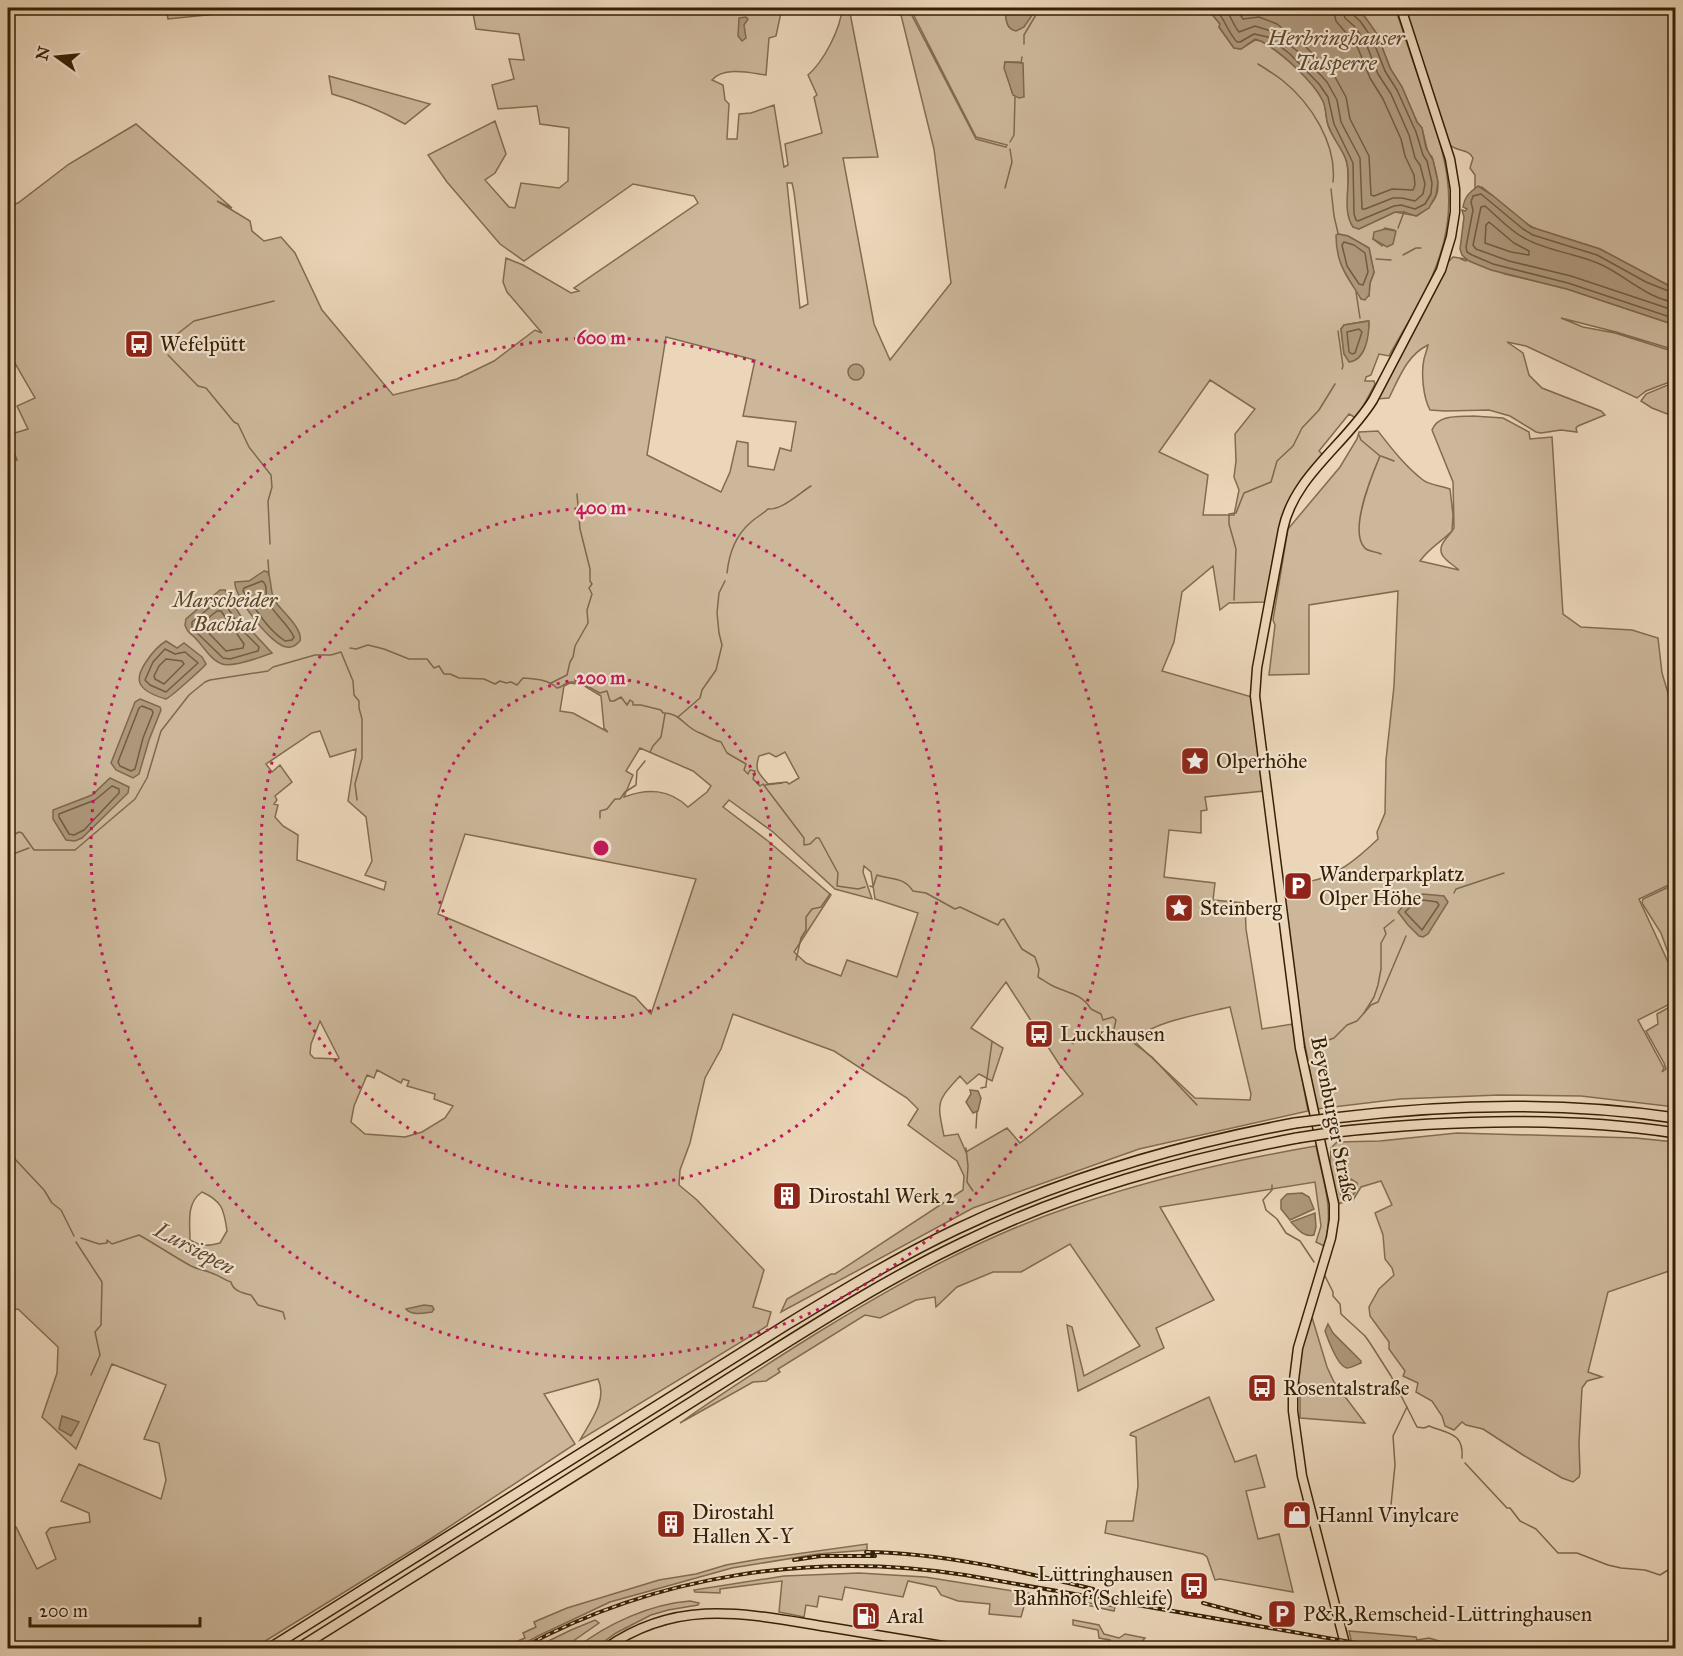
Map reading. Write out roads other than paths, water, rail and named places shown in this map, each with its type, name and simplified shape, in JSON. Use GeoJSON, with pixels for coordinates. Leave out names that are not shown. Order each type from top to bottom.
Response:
{"type":"FeatureCollection","features":[{"type":"Feature","properties":{"kind":"highway"},"geometry":{"type":"LineString","coordinates":[[270,1648],[796,1319],[910,1253],[1001,1209],[1150,1156],[1203,1142],[1295,1123],[1431,1108],[1554,1107],[1676,1118]]}},
{"type":"Feature","properties":{"kind":"highway"},"geometry":{"type":"LineString","coordinates":[[299,1648],[861,1297],[963,1242],[1031,1213],[1126,1179],[1206,1156],[1336,1132],[1432,1123],[1507,1121],[1613,1126],[1676,1133]]}},
{"type":"Feature","properties":{"kind":"main road","name":"Beyenburger Straße"},"geometry":{"type":"LineString","coordinates":[[1346,1648],[1302,1476],[1293,1411],[1298,1348],[1333,1227],[1334,1204],[1302,1056],[1255,696],[1263,634],[1290,504],[1373,400],[1437,278],[1451,237],[1455,198],[1452,170],[1401,8]]}},
{"type":"Feature","properties":{"kind":"main road"},"geometry":{"type":"LineString","coordinates":[[606,1648],[622,1637],[660,1620],[687,1614],[717,1612],[758,1616],[955,1648]]}},
{"type":"Feature","properties":{"kind":"water"},"geometry":{"type":"Polygon","coordinates":[[[1005,8],[1037,8],[1024,27],[1016,31],[1008,25],[1005,8]]]}},
{"type":"Feature","properties":{"kind":"water","name":"Herbringhauser Talsperre"},"geometry":{"type":"Polygon","coordinates":[[[1201,8],[1352,8],[1365,17],[1377,34],[1390,68],[1422,128],[1426,148],[1433,160],[1438,182],[1436,195],[1429,208],[1416,216],[1395,212],[1359,229],[1353,227],[1347,206],[1347,163],[1331,132],[1323,101],[1318,93],[1296,68],[1261,41],[1255,39],[1241,49],[1234,48],[1219,27],[1220,24],[1210,12],[1201,8]]]}},
{"type":"Feature","properties":{"kind":"water"},"geometry":{"type":"Polygon","coordinates":[[[739,18],[748,19],[744,25],[746,38],[742,41],[738,36],[739,18]]]}},
{"type":"Feature","properties":{"kind":"water"},"geometry":{"type":"Polygon","coordinates":[[[1005,62],[1023,63],[1024,97],[1019,98],[1013,95],[1004,68],[1005,62]]]}},
{"type":"Feature","properties":{"kind":"water"},"geometry":{"type":"Polygon","coordinates":[[[1478,186],[1531,227],[1600,249],[1675,289],[1675,325],[1567,289],[1491,270],[1469,261],[1462,255],[1460,249],[1464,217],[1462,210],[1467,209],[1463,207],[1465,200],[1478,186]]]}},
{"type":"Feature","properties":{"kind":"water"},"geometry":{"type":"Polygon","coordinates":[[[1385,229],[1396,231],[1393,244],[1387,247],[1373,239],[1374,232],[1385,229]]]}},
{"type":"Feature","properties":{"kind":"water"},"geometry":{"type":"Polygon","coordinates":[[[1338,234],[1348,236],[1369,248],[1374,272],[1369,295],[1365,300],[1361,299],[1340,262],[1336,245],[1338,234]]]}},
{"type":"Feature","properties":{"kind":"water"},"geometry":{"type":"Polygon","coordinates":[[[1369,321],[1363,352],[1355,360],[1349,362],[1344,354],[1341,329],[1344,325],[1369,321]]]}},
{"type":"Feature","properties":{"kind":"water"},"geometry":{"type":"Polygon","coordinates":[[[853,364],[859,364],[864,372],[862,378],[853,380],[848,375],[848,369],[853,364]]]}},
{"type":"Feature","properties":{"kind":"water"},"geometry":{"type":"Polygon","coordinates":[[[264,571],[268,572],[275,601],[291,620],[300,636],[300,641],[293,647],[280,645],[263,630],[236,589],[235,582],[249,581],[264,571]]]}},
{"type":"Feature","properties":{"kind":"water"},"geometry":{"type":"Polygon","coordinates":[[[220,590],[225,590],[246,625],[272,653],[240,663],[222,664],[212,657],[189,632],[185,625],[186,619],[220,590]]]}},
{"type":"Feature","properties":{"kind":"water"},"geometry":{"type":"Polygon","coordinates":[[[166,641],[177,648],[184,643],[202,657],[206,664],[166,699],[146,690],[139,680],[147,661],[166,641]]]}},
{"type":"Feature","properties":{"kind":"water"},"geometry":{"type":"Polygon","coordinates":[[[140,699],[160,707],[161,710],[139,774],[133,778],[116,770],[111,763],[135,702],[140,699]]]}},
{"type":"Feature","properties":{"kind":"water"},"geometry":{"type":"Polygon","coordinates":[[[110,778],[129,787],[128,793],[82,838],[75,841],[66,840],[53,819],[53,810],[92,795],[110,778]]]}},
{"type":"Feature","properties":{"kind":"water"},"geometry":{"type":"Polygon","coordinates":[[[1423,894],[1444,896],[1448,902],[1428,934],[1423,937],[1408,925],[1398,912],[1408,900],[1423,894]]]}},
{"type":"Feature","properties":{"kind":"water"},"geometry":{"type":"Polygon","coordinates":[[[970,1090],[978,1091],[981,1098],[978,1111],[973,1113],[966,1102],[971,1094],[970,1090]]]}},
{"type":"Feature","properties":{"kind":"water"},"geometry":{"type":"Polygon","coordinates":[[[1343,1179],[1351,1179],[1357,1183],[1355,1192],[1347,1199],[1341,1196],[1340,1192],[1339,1185],[1343,1179]]]}},
{"type":"Feature","properties":{"kind":"water"},"geometry":{"type":"Polygon","coordinates":[[[1302,1193],[1309,1197],[1314,1209],[1290,1220],[1281,1209],[1281,1200],[1287,1194],[1302,1193]]]}},
{"type":"Feature","properties":{"kind":"water"},"geometry":{"type":"Polygon","coordinates":[[[1315,1213],[1314,1235],[1304,1234],[1291,1222],[1315,1213]]]}},
{"type":"Feature","properties":{"kind":"water"},"geometry":{"type":"Polygon","coordinates":[[[424,1305],[432,1306],[434,1309],[432,1312],[418,1314],[406,1309],[424,1305]]]}},
{"type":"Feature","properties":{"kind":"water"},"geometry":{"type":"Polygon","coordinates":[[[1328,1324],[1333,1333],[1361,1363],[1347,1368],[1343,1366],[1333,1352],[1325,1331],[1328,1324]]]}},
{"type":"Feature","properties":{"kind":"water"},"geometry":{"type":"Polygon","coordinates":[[[62,1416],[79,1422],[71,1436],[59,1429],[62,1416]]]}},
{"type":"Feature","properties":{"kind":"waterway"},"geometry":{"type":"LineString","coordinates":[[1024,44],[1024,35],[1037,13]]}},
{"type":"Feature","properties":{"kind":"waterway"},"geometry":{"type":"LineString","coordinates":[[1021,63],[1022,57]]}},
{"type":"Feature","properties":{"kind":"waterway"},"geometry":{"type":"LineString","coordinates":[[1258,64],[1293,89],[1312,112],[1331,153],[1333,182]]}},
{"type":"Feature","properties":{"kind":"waterway"},"geometry":{"type":"LineString","coordinates":[[1010,142],[1014,135],[1015,97]]}},
{"type":"Feature","properties":{"kind":"waterway"},"geometry":{"type":"LineString","coordinates":[[1005,188],[1012,162],[1010,149]]}},
{"type":"Feature","properties":{"kind":"waterway"},"geometry":{"type":"LineString","coordinates":[[1331,189],[1338,233]]}},
{"type":"Feature","properties":{"kind":"waterway"},"geometry":{"type":"LineString","coordinates":[[1398,228],[1404,212]]}},
{"type":"Feature","properties":{"kind":"waterway"},"geometry":{"type":"LineString","coordinates":[[1403,255],[1416,248],[1421,248]]}},
{"type":"Feature","properties":{"kind":"waterway"},"geometry":{"type":"LineString","coordinates":[[1376,259],[1391,260]]}},
{"type":"Feature","properties":{"kind":"waterway"},"geometry":{"type":"LineString","coordinates":[[1461,259],[1466,261],[1467,259]]}},
{"type":"Feature","properties":{"kind":"waterway"},"geometry":{"type":"LineString","coordinates":[[1356,292],[1360,318]]}},
{"type":"Feature","properties":{"kind":"waterway"},"geometry":{"type":"LineString","coordinates":[[176,335],[194,321],[274,301]]}},
{"type":"Feature","properties":{"kind":"waterway"},"geometry":{"type":"LineString","coordinates":[[1338,331],[1342,369]]}},
{"type":"Feature","properties":{"kind":"waterway"},"geometry":{"type":"LineString","coordinates":[[168,355],[198,386],[206,388],[238,424],[249,447],[271,475],[272,487],[268,501],[270,544]]}},
{"type":"Feature","properties":{"kind":"waterway"},"geometry":{"type":"LineString","coordinates":[[1234,600],[1236,549],[1229,524],[1229,514],[1236,513],[1244,493],[1271,482],[1277,461],[1293,446],[1302,428],[1319,410],[1335,384]]}},
{"type":"Feature","properties":{"kind":"waterway"},"geometry":{"type":"LineString","coordinates":[[1359,435],[1361,440],[1380,456],[1363,502],[1360,515],[1360,539],[1365,549],[1381,554]]}},
{"type":"Feature","properties":{"kind":"waterway"},"geometry":{"type":"LineString","coordinates":[[1381,456],[1394,461]]}},
{"type":"Feature","properties":{"kind":"waterway"},"geometry":{"type":"LineString","coordinates":[[727,573],[734,546],[745,528],[768,509],[779,507],[811,486]]}},
{"type":"Feature","properties":{"kind":"waterway"},"geometry":{"type":"LineString","coordinates":[[551,683],[567,675],[575,646],[588,623],[587,610],[592,594],[589,588],[592,584],[590,569],[580,529],[577,494]]}},
{"type":"Feature","properties":{"kind":"waterway"},"geometry":{"type":"LineString","coordinates":[[268,560],[269,575]]}},
{"type":"Feature","properties":{"kind":"waterway"},"geometry":{"type":"LineString","coordinates":[[678,717],[700,698],[702,690],[716,670],[722,645],[717,613],[719,593],[725,581]]}},
{"type":"Feature","properties":{"kind":"waterway"},"geometry":{"type":"LineString","coordinates":[[350,648],[356,649],[368,645],[409,659],[427,659],[434,668],[439,666],[444,674],[459,678],[484,679],[495,684],[500,681],[517,685],[523,678],[545,681],[557,688],[569,682],[575,682],[600,693],[607,691],[610,701],[621,697],[627,705],[630,700],[633,705],[641,705],[674,715],[695,731],[721,742],[727,753],[746,764],[744,770],[748,774],[750,770],[755,771],[753,779],[760,786],[763,784],[804,838],[804,845],[819,838],[838,873],[837,886],[858,889],[865,887]]}},
{"type":"Feature","properties":{"kind":"waterway"},"geometry":{"type":"LineString","coordinates":[[8,838],[19,832],[34,850],[75,850],[135,799],[147,778],[161,731],[189,695],[205,682],[268,671],[273,667],[315,655],[331,655],[341,652],[353,681],[354,695],[359,701],[362,719],[362,758],[355,784],[357,800]]}},
{"type":"Feature","properties":{"kind":"waterway"},"geometry":{"type":"LineString","coordinates":[[650,752],[661,737],[665,714]]}},
{"type":"Feature","properties":{"kind":"waterway"},"geometry":{"type":"LineString","coordinates":[[600,818],[600,811],[607,809],[615,799],[620,799],[625,792],[636,785],[637,771],[645,761]]}},
{"type":"Feature","properties":{"kind":"waterway"},"geometry":{"type":"LineString","coordinates":[[765,785],[782,783]]}},
{"type":"Feature","properties":{"kind":"waterway"},"geometry":{"type":"LineString","coordinates":[[8,856],[29,848]]}},
{"type":"Feature","properties":{"kind":"waterway"},"geometry":{"type":"LineString","coordinates":[[1454,893],[1456,889],[1504,873]]}},
{"type":"Feature","properties":{"kind":"waterway"},"geometry":{"type":"LineString","coordinates":[[870,886],[873,887],[877,875],[896,879],[905,883],[913,891],[926,893],[955,909],[960,907],[998,925],[1004,919],[1022,949],[1035,957],[1039,969],[1038,977],[1079,997],[1091,1009],[1101,1014],[1103,1020],[1113,1017],[1116,1020],[1114,1029]]}},
{"type":"Feature","properties":{"kind":"waterway"},"geometry":{"type":"LineString","coordinates":[[796,960],[801,938],[806,930],[806,917],[812,909],[821,907],[830,894]]}},
{"type":"Feature","properties":{"kind":"waterway"},"geometry":{"type":"LineString","coordinates":[[1364,1013],[1378,985],[1381,969],[1381,943],[1386,934],[1384,928],[1394,920]]}},
{"type":"Feature","properties":{"kind":"waterway"},"geometry":{"type":"LineString","coordinates":[[1317,1044],[1334,1038],[1347,1025],[1357,1021],[1371,1005],[1378,1002],[1406,936]]}},
{"type":"Feature","properties":{"kind":"waterway"},"geometry":{"type":"LineString","coordinates":[[1119,1032],[1152,1057],[1197,1105]]}},
{"type":"Feature","properties":{"kind":"waterway"},"geometry":{"type":"LineString","coordinates":[[981,1088],[986,1087],[992,1042]]}},
{"type":"Feature","properties":{"kind":"waterway"},"geometry":{"type":"LineString","coordinates":[[976,1128],[977,1111]]}},
{"type":"Feature","properties":{"kind":"waterway"},"geometry":{"type":"LineString","coordinates":[[966,1148],[967,1182],[973,1191]]}},
{"type":"Feature","properties":{"kind":"waterway","name":"Lursiepen"},"geometry":{"type":"LineString","coordinates":[[8,1156],[14,1158],[44,1190],[52,1203],[61,1210],[74,1236]]}},
{"type":"Feature","properties":{"kind":"waterway"},"geometry":{"type":"LineString","coordinates":[[1272,1185],[1272,1190],[1263,1200],[1266,1210],[1277,1219],[1286,1233],[1300,1241],[1314,1262]]}},
{"type":"Feature","properties":{"kind":"waterway","name":"Lursiepen"},"geometry":{"type":"LineString","coordinates":[[81,1238],[99,1244],[107,1243],[107,1240],[112,1244],[139,1235],[191,1266],[231,1282],[236,1290],[251,1295],[258,1305],[283,1312],[285,1319]]}},
{"type":"Feature","properties":{"kind":"waterway"},"geometry":{"type":"LineString","coordinates":[[76,1242],[102,1282],[101,1325],[95,1332],[100,1355],[91,1375]]}},
{"type":"Feature","properties":{"kind":"waterway"},"geometry":{"type":"LineString","coordinates":[[1325,1276],[1333,1296],[1340,1304],[1341,1314],[1370,1343],[1391,1376],[1417,1427],[1429,1426],[1454,1436],[1460,1444],[1462,1458]]}},
{"type":"Feature","properties":{"kind":"waterway"},"geometry":{"type":"LineString","coordinates":[[1393,1519],[1391,1505],[1395,1465],[1393,1436],[1407,1407]]}},
{"type":"Feature","properties":{"kind":"waterway"},"geometry":{"type":"LineString","coordinates":[[1465,1463],[1520,1521],[1536,1529],[1558,1553],[1577,1553],[1608,1565],[1645,1570],[1660,1575],[1676,1565]]}},
{"type":"Feature","properties":{"kind":"railway"},"geometry":{"type":"LineString","coordinates":[[866,1552],[952,1559],[1093,1589]]}},
{"type":"Feature","properties":{"kind":"railway"},"geometry":{"type":"LineString","coordinates":[[794,1560],[821,1556],[875,1556]]}},
{"type":"Feature","properties":{"kind":"railway"},"geometry":{"type":"LineString","coordinates":[[522,1648],[573,1623],[627,1602],[681,1586],[737,1575],[794,1568],[851,1566],[908,1568],[965,1575],[1385,1648]]}},
{"type":"Feature","properties":{"kind":"railway"},"geometry":{"type":"LineString","coordinates":[[1203,1603],[1260,1618]]}},
{"type":"Feature","properties":{"kind":"place","name":"Wefelpütt"},"geometry":{"type":"Point","coordinates":[139,344]}},
{"type":"Feature","properties":{"kind":"place","name":"Olperhöhe"},"geometry":{"type":"Point","coordinates":[1195,761]}},
{"type":"Feature","properties":{"kind":"place","name":"Wanderparkplatz Olper Höhe"},"geometry":{"type":"Point","coordinates":[1298,886]}},
{"type":"Feature","properties":{"kind":"place","name":"Steinberg"},"geometry":{"type":"Point","coordinates":[1179,908]}},
{"type":"Feature","properties":{"kind":"place","name":"Luckhausen"},"geometry":{"type":"Point","coordinates":[1039,1034]}},
{"type":"Feature","properties":{"kind":"place","name":"Dirostahl Werk 2"},"geometry":{"type":"Point","coordinates":[787,1196]}},
{"type":"Feature","properties":{"kind":"place","name":"Rosentalstraße"},"geometry":{"type":"Point","coordinates":[1262,1388]}},
{"type":"Feature","properties":{"kind":"place","name":"Hannl Vinylcare"},"geometry":{"type":"Point","coordinates":[1297,1515]}},
{"type":"Feature","properties":{"kind":"place","name":"Dirostahl Hallen X-Y"},"geometry":{"type":"Point","coordinates":[671,1524]}},
{"type":"Feature","properties":{"kind":"place","name":"Lüttringhausen Bahnhof (Schleife)"},"geometry":{"type":"Point","coordinates":[1194,1586]}},
{"type":"Feature","properties":{"kind":"place","name":"P&R,Remscheid-Lüttringhausen"},"geometry":{"type":"Point","coordinates":[1282,1614]}},
{"type":"Feature","properties":{"kind":"place","name":"Aral"},"geometry":{"type":"Point","coordinates":[866,1616]}},
{"type":"Feature","properties":{"kind":"park label","name":"Marscheider Bachtal"},"geometry":{"type":"Point","coordinates":[225,612]}}]}
